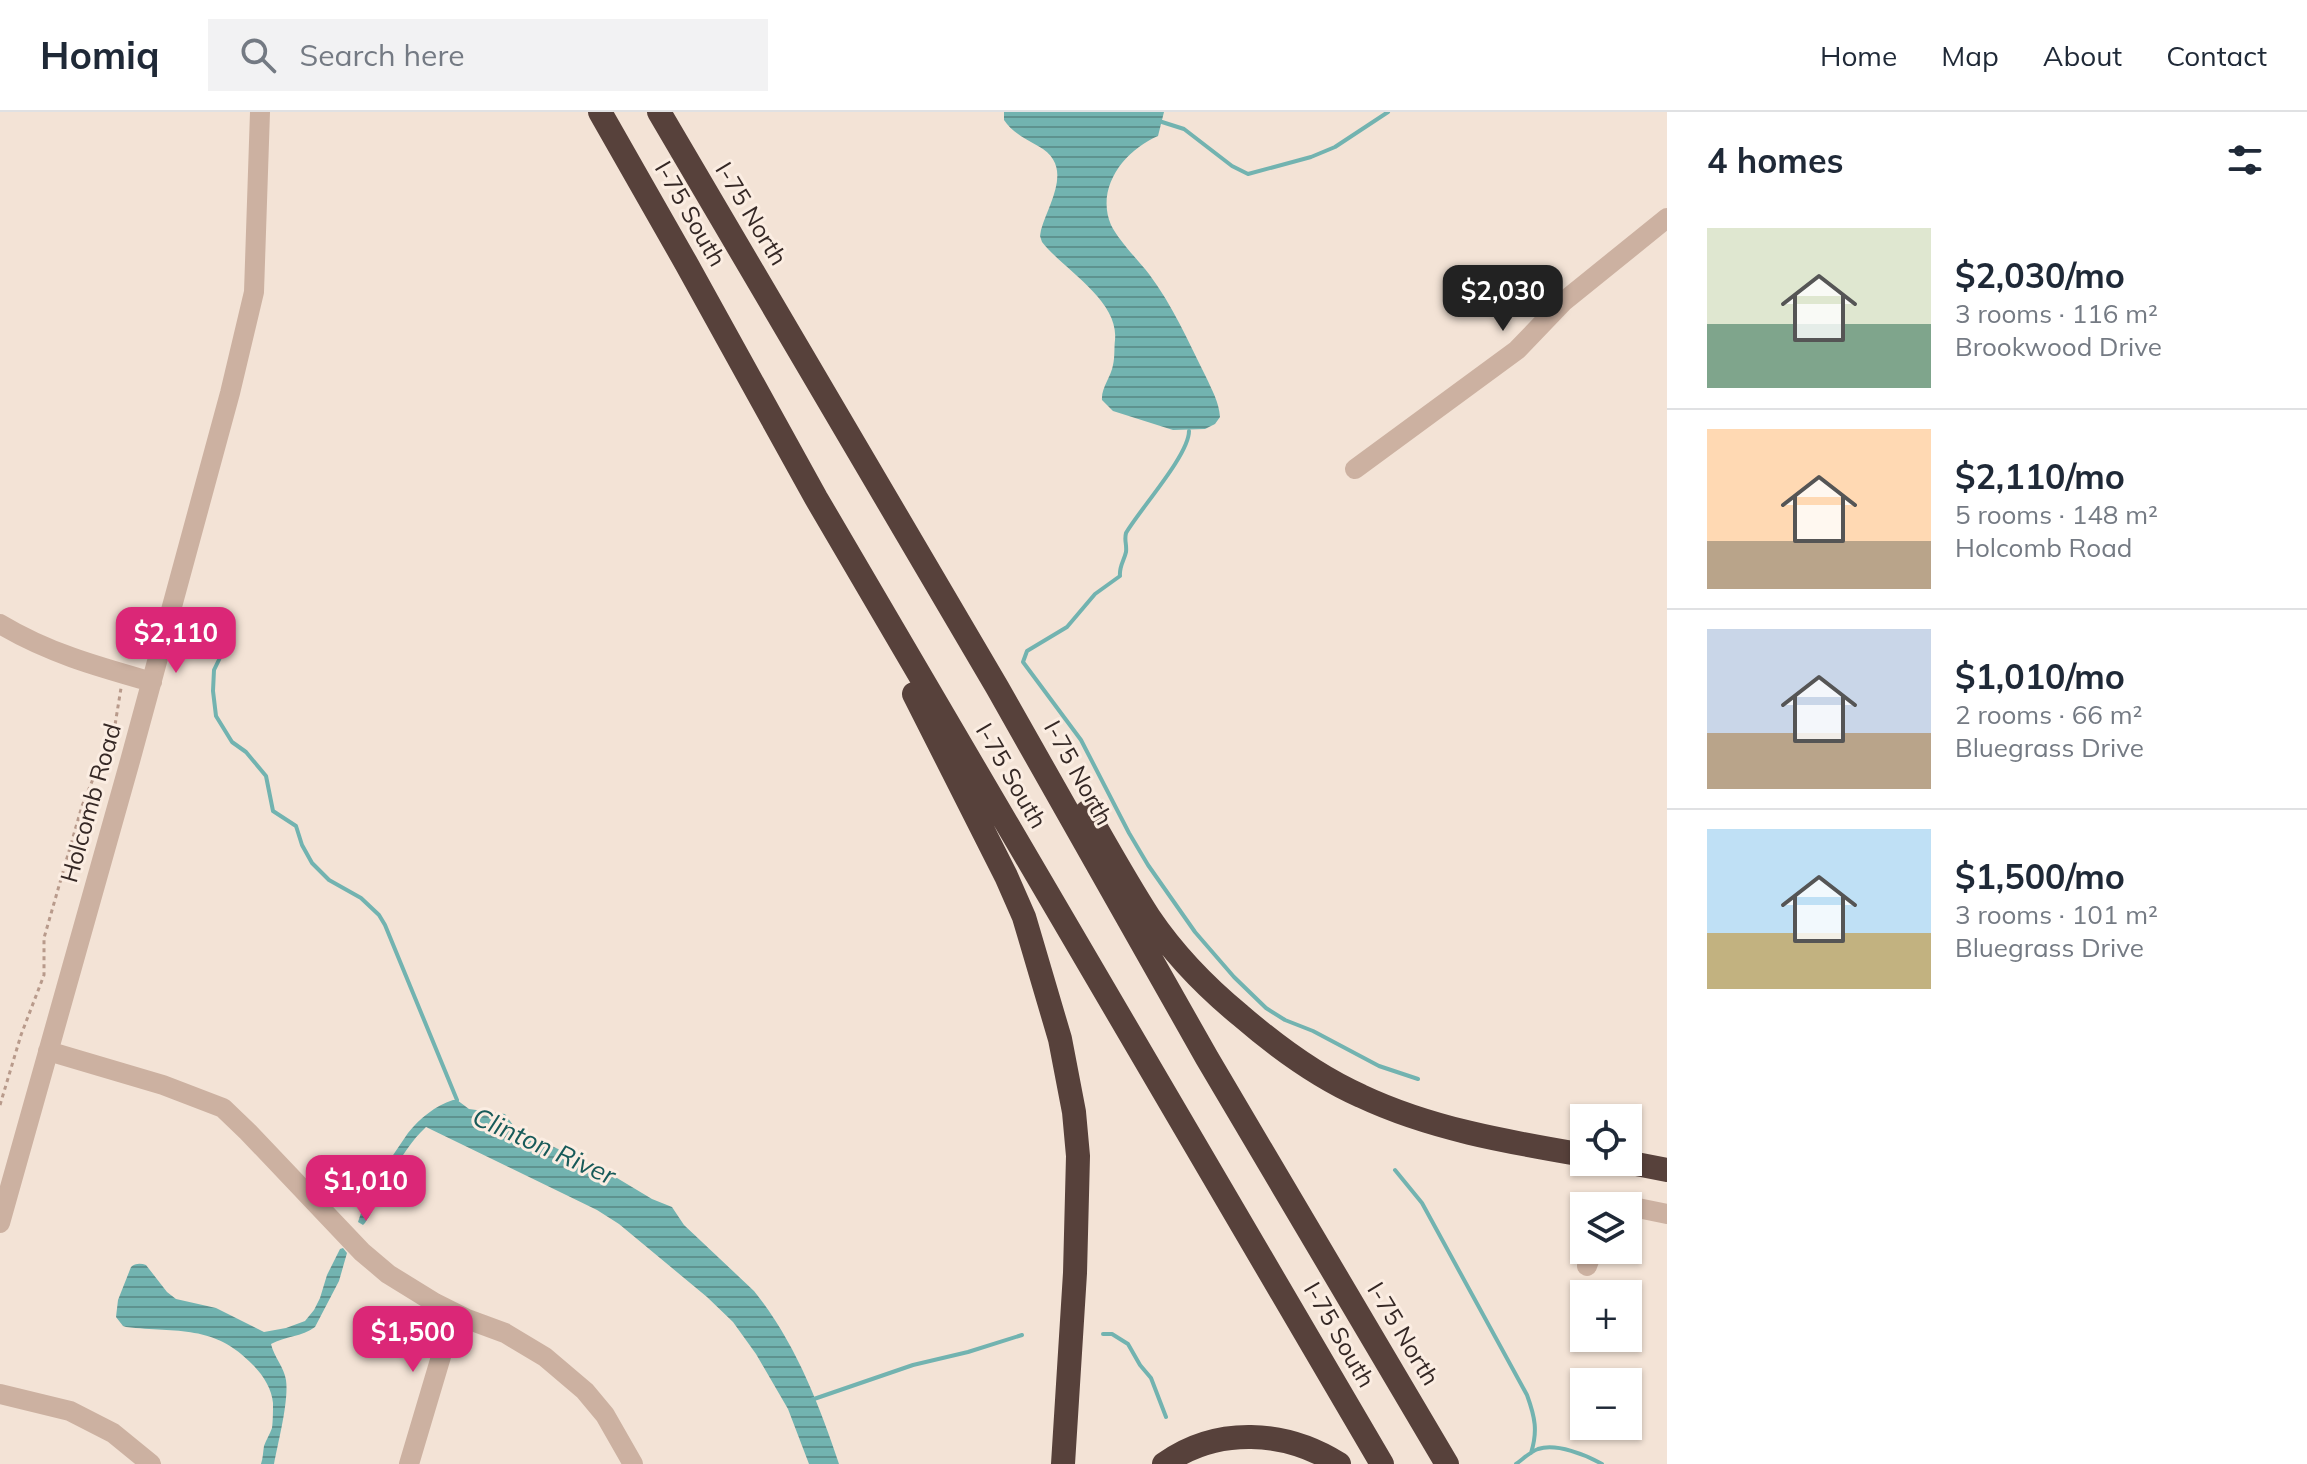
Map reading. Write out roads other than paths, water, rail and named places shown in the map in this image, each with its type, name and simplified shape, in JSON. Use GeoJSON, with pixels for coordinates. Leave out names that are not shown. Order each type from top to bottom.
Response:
{"type":"FeatureCollection","features":[{"type":"Feature","properties":{"kind":"highway","name":"I-75 South"},"geometry":{"type":"LineString","coordinates":[[600,112],[816,498],[1382,1464]]}},
{"type":"Feature","properties":{"kind":"highway","name":"I-75 North"},"geometry":{"type":"LineString","coordinates":[[659,112],[997,687],[1207,1058],[1447,1464]]}},
{"type":"Feature","properties":{"kind":"highway"},"geometry":{"type":"LineString","coordinates":[[816,498],[1006,876],[1024,917],[1060,1039],[1074,1112],[1078,1156],[1075,1273],[1063,1464]]}},
{"type":"Feature","properties":{"kind":"highway"},"geometry":{"type":"LineString","coordinates":[[997,687],[1048,747],[1150,918],[1202,982],[1284,1052],[1321,1076],[1399,1111],[1477,1135],[1570,1152]]}},
{"type":"Feature","properties":{"kind":"highway"},"geometry":{"type":"LineString","coordinates":[[1642,1165],[1667,1170]]}},
{"type":"Feature","properties":{"kind":"highway"},"geometry":{"type":"LineString","coordinates":[[1164,1464],[1201,1445],[1247,1436],[1294,1442],[1339,1464]]}},
{"type":"Feature","properties":{"kind":"street","name":"Holcomb Road"},"geometry":{"type":"LineString","coordinates":[[0,1223],[152,682],[254,292],[260,112]]}},
{"type":"Feature","properties":{"kind":"street"},"geometry":{"type":"LineString","coordinates":[[1355,469],[1517,350],[1563,302],[1667,218]]}},
{"type":"Feature","properties":{"kind":"street"},"geometry":{"type":"LineString","coordinates":[[0,624],[36,645],[83,663],[152,682]]}},
{"type":"Feature","properties":{"kind":"street"},"geometry":{"type":"LineString","coordinates":[[48,1051],[163,1085],[223,1108],[362,1252],[388,1274],[412,1291],[454,1313],[505,1333],[545,1357],[585,1391],[605,1415],[633,1464]]}},
{"type":"Feature","properties":{"kind":"street"},"geometry":{"type":"LineString","coordinates":[[1642,1209],[1667,1214]]}},
{"type":"Feature","properties":{"kind":"street"},"geometry":{"type":"LineString","coordinates":[[412,1456],[454,1313]]}},
{"type":"Feature","properties":{"kind":"street"},"geometry":{"type":"LineString","coordinates":[[0,1394],[70,1411],[113,1433],[151,1464]]}},
{"type":"Feature","properties":{"kind":"water"},"geometry":{"type":"Polygon","coordinates":[[[1004,112],[1164,112],[1158,136],[1134,150],[1116,172],[1107,197],[1107,211],[1114,231],[1158,286],[1173,311],[1217,401],[1220,417],[1215,424],[1205,429],[1173,430],[1113,411],[1102,400],[1114,362],[1114,325],[1088,286],[1042,242],[1041,230],[1056,185],[1055,164],[1049,154],[1011,128],[1004,120],[1004,112]]]}},
{"type":"Feature","properties":{"kind":"water","name":"Clinton River"},"geometry":{"type":"Polygon","coordinates":[[[453,1100],[469,1109],[505,1114],[513,1125],[529,1135],[672,1207],[684,1225],[754,1291],[782,1331],[804,1374],[839,1464],[809,1464],[788,1409],[733,1322],[619,1224],[597,1210],[426,1127],[399,1161],[365,1223],[358,1222],[368,1192],[408,1133],[428,1113],[453,1100]]]}},
{"type":"Feature","properties":{"kind":"water"},"geometry":{"type":"Polygon","coordinates":[[[343,1248],[347,1253],[339,1281],[315,1327],[271,1344],[285,1375],[287,1389],[274,1464],[261,1464],[272,1428],[273,1403],[266,1382],[253,1365],[224,1343],[209,1337],[126,1327],[116,1317],[118,1300],[131,1267],[140,1264],[146,1265],[176,1299],[216,1308],[264,1332],[286,1328],[305,1321],[314,1310],[327,1275],[343,1248]]]}},
{"type":"Feature","properties":{"kind":"waterway"},"geometry":{"type":"LineString","coordinates":[[1162,122],[1184,129],[1232,166],[1248,174],[1311,157],[1335,147],[1388,112]]}},
{"type":"Feature","properties":{"kind":"waterway"},"geometry":{"type":"LineString","coordinates":[[1189,431],[1173,467],[1126,533],[1126,552],[1120,576],[1095,594],[1067,627],[1027,651],[1023,662],[1081,740],[1148,865],[1195,932],[1234,977],[1266,1008],[1285,1020],[1313,1031],[1379,1066],[1418,1079]]}},
{"type":"Feature","properties":{"kind":"waterway"},"geometry":{"type":"LineString","coordinates":[[230,637],[214,670],[216,716],[232,742],[246,752],[266,776],[273,811],[296,826],[312,863],[329,880],[361,898],[379,915],[457,1100]]}},
{"type":"Feature","properties":{"kind":"waterway"},"geometry":{"type":"LineString","coordinates":[[1395,1170],[1422,1203],[1527,1395],[1535,1424],[1531,1453]]}},
{"type":"Feature","properties":{"kind":"waterway"},"geometry":{"type":"LineString","coordinates":[[1103,1334],[1112,1334],[1128,1344],[1151,1378],[1166,1417]]}},
{"type":"Feature","properties":{"kind":"waterway"},"geometry":{"type":"LineString","coordinates":[[811,1400],[913,1365],[1022,1335]]}},
{"type":"Feature","properties":{"kind":"waterway"},"geometry":{"type":"LineString","coordinates":[[1516,1464],[1538,1449],[1546,1448],[1580,1454],[1602,1464]]}}]}
